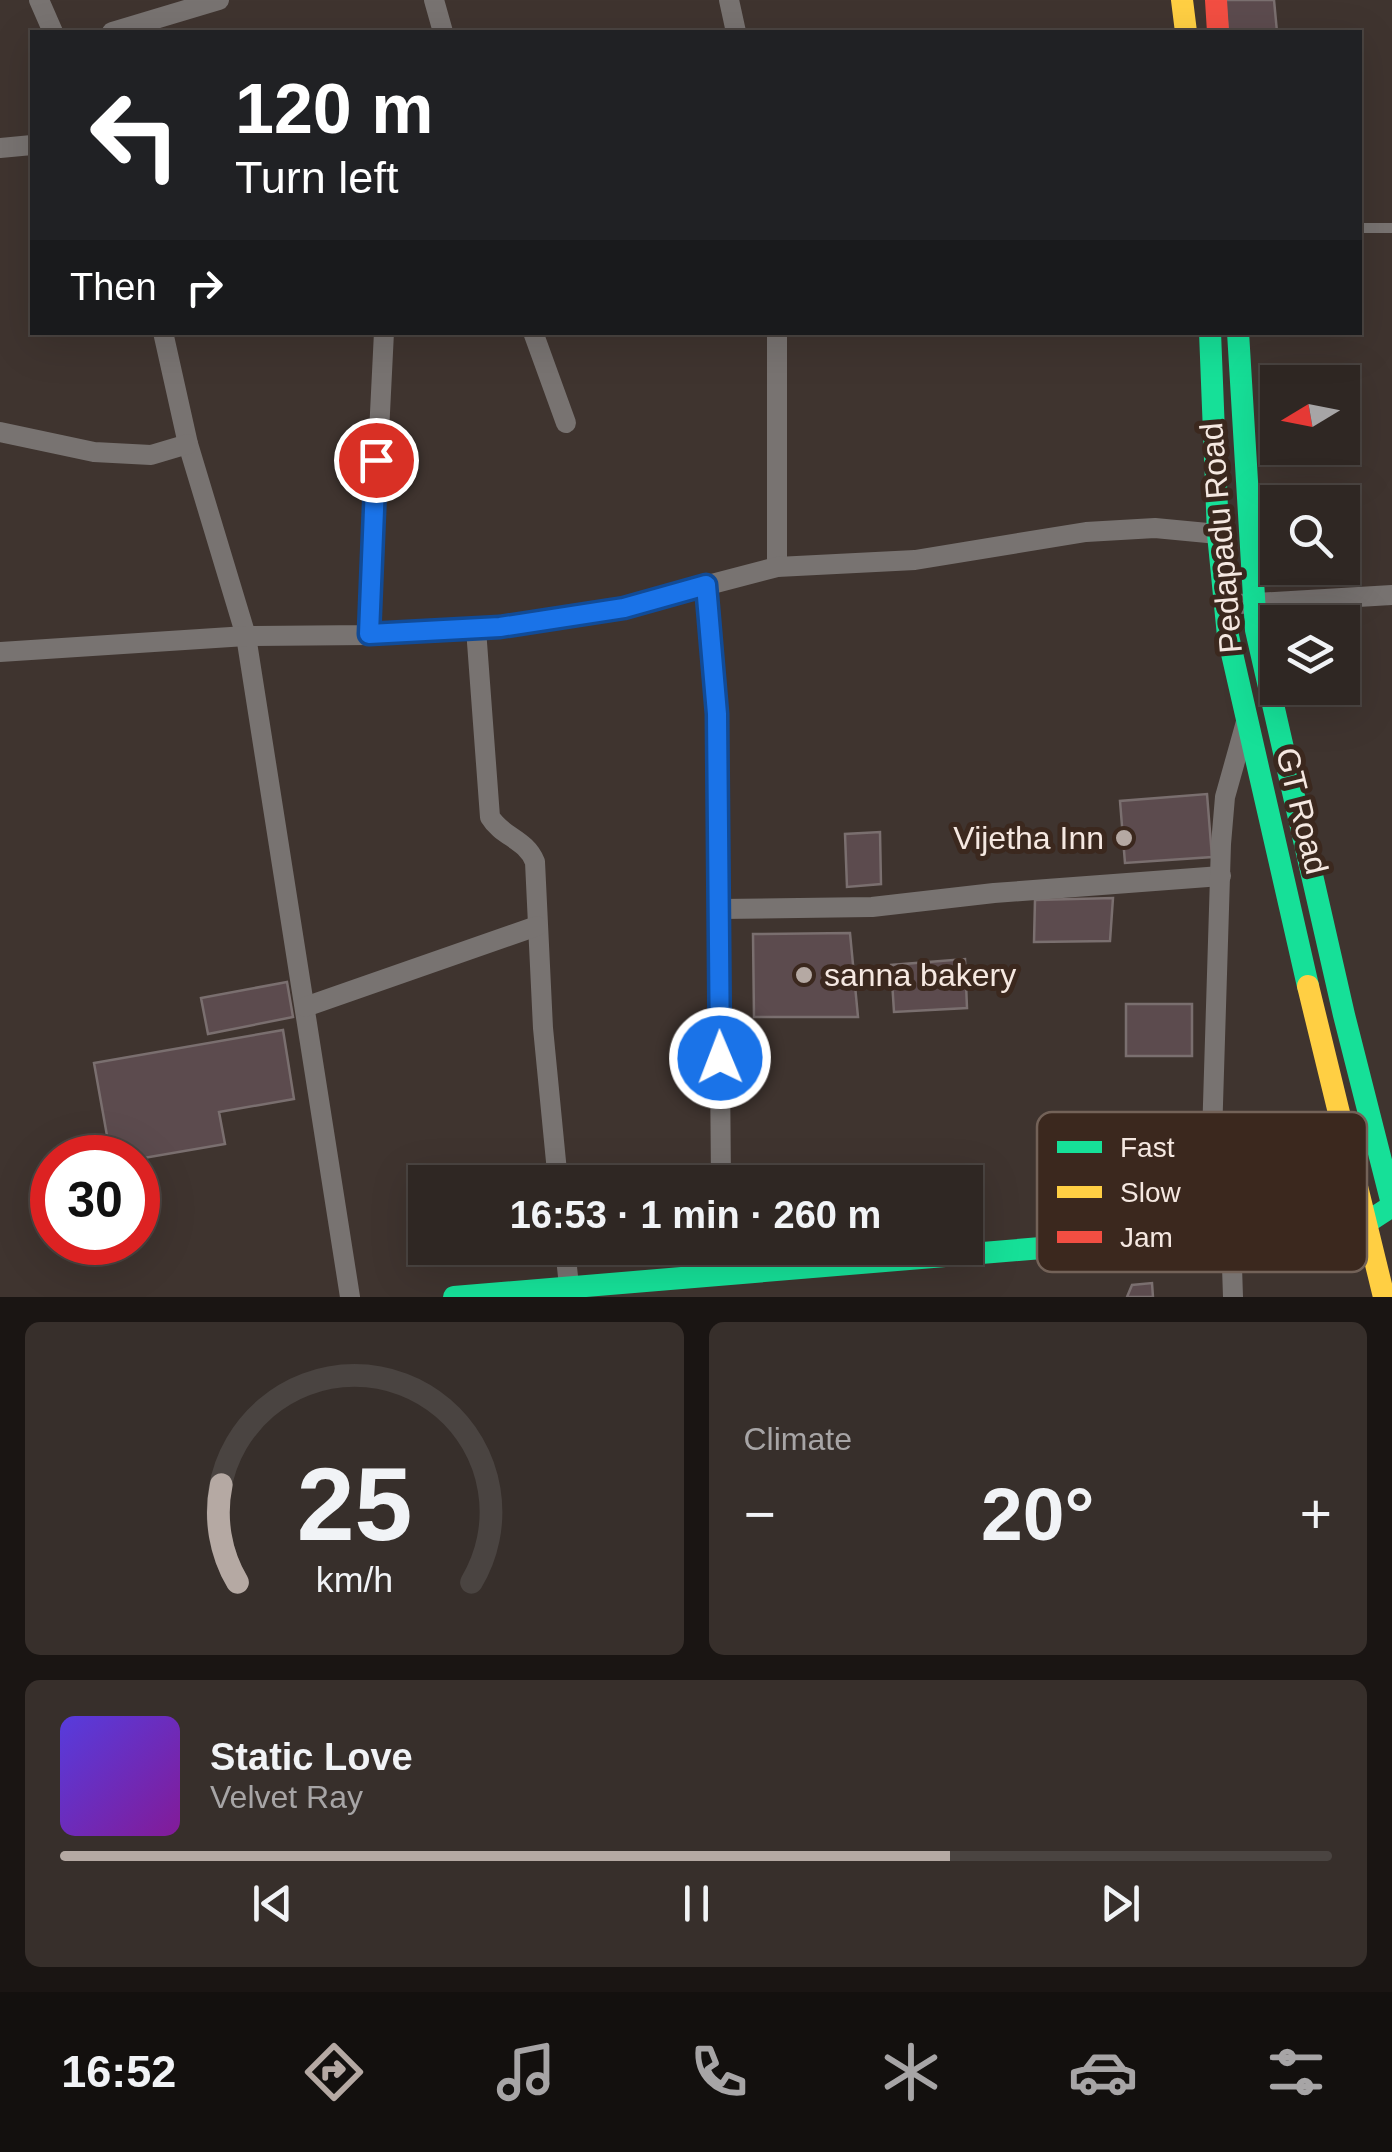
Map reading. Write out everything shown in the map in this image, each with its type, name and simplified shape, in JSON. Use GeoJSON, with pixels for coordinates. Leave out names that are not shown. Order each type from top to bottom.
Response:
{"type":"FeatureCollection","features":[{"type":"Feature","properties":{"kind":"main road"},"geometry":{"type":"LineString","coordinates":[[1182,0],[1186,30]]}},
{"type":"Feature","properties":{"kind":"main road"},"geometry":{"type":"LineString","coordinates":[[1216,0],[1218,30]]}},
{"type":"Feature","properties":{"kind":"main road","name":"GT Road"},"geometry":{"type":"LineString","coordinates":[[1210,335],[1224,606],[1246,720],[1280,852],[1337,1112]]}},
{"type":"Feature","properties":{"kind":"main road","name":"Pedapadu Road"},"geometry":{"type":"LineString","coordinates":[[1238,335],[1252,604],[1344,1015],[1392,1205]]}},
{"type":"Feature","properties":{"kind":"main road"},"geometry":{"type":"LineString","coordinates":[[1367,1222],[1392,1205]]}},
{"type":"Feature","properties":{"kind":"main road","name":"GT Road"},"geometry":{"type":"LineString","coordinates":[[1367,1227],[1384,1297]]}},
{"type":"Feature","properties":{"kind":"main road"},"geometry":{"type":"LineString","coordinates":[[454,1297],[569,1286],[614,1289],[721,1274],[1037,1249]]}},
{"type":"Feature","properties":{"kind":"street"},"geometry":{"type":"LineString","coordinates":[[39,0],[52,30]]}},
{"type":"Feature","properties":{"kind":"street"},"geometry":{"type":"LineString","coordinates":[[119,30],[219,0]]}},
{"type":"Feature","properties":{"kind":"street"},"geometry":{"type":"LineString","coordinates":[[434,0],[442,30]]}},
{"type":"Feature","properties":{"kind":"street"},"geometry":{"type":"LineString","coordinates":[[729,0],[736,30]]}},
{"type":"Feature","properties":{"kind":"street"},"geometry":{"type":"LineString","coordinates":[[0,148],[30,145]]}},
{"type":"Feature","properties":{"kind":"street"},"geometry":{"type":"LineString","coordinates":[[165,335],[188,444],[246,636],[350,1297]]}},
{"type":"Feature","properties":{"kind":"street"},"geometry":{"type":"LineString","coordinates":[[369,634],[384,335]]}},
{"type":"Feature","properties":{"kind":"street"},"geometry":{"type":"LineString","coordinates":[[534,335],[566,424]]}},
{"type":"Feature","properties":{"kind":"street"},"geometry":{"type":"LineString","coordinates":[[777,567],[778,335]]}},
{"type":"Feature","properties":{"kind":"street"},"geometry":{"type":"LineString","coordinates":[[0,432],[94,452],[151,456],[188,444]]}},
{"type":"Feature","properties":{"kind":"street"},"geometry":{"type":"LineString","coordinates":[[0,652],[246,636],[476,629],[624,608],[777,567],[915,560],[1086,532],[1155,528],[1218,534]]}},
{"type":"Feature","properties":{"kind":"street"},"geometry":{"type":"LineString","coordinates":[[706,585],[717,714],[721,1165]]}},
{"type":"Feature","properties":{"kind":"street"},"geometry":{"type":"LineString","coordinates":[[1224,606],[1392,595]]}},
{"type":"Feature","properties":{"kind":"street"},"geometry":{"type":"LineString","coordinates":[[476,629],[490,816],[497,829],[529,847],[535,862],[542,1028],[556,1165]]}},
{"type":"Feature","properties":{"kind":"street"},"geometry":{"type":"LineString","coordinates":[[1221,1112],[1225,797],[1246,720]]}},
{"type":"Feature","properties":{"kind":"street"},"geometry":{"type":"LineString","coordinates":[[720,909],[872,907],[994,893],[1222,876]]}},
{"type":"Feature","properties":{"kind":"street"},"geometry":{"type":"LineString","coordinates":[[305,1007],[536,926]]}},
{"type":"Feature","properties":{"kind":"street"},"geometry":{"type":"LineString","coordinates":[[567,1265],[569,1286]]}},
{"type":"Feature","properties":{"kind":"street"},"geometry":{"type":"LineString","coordinates":[[721,1265],[721,1274]]}},
{"type":"Feature","properties":{"kind":"street"},"geometry":{"type":"LineString","coordinates":[[1228,1272],[1233,1297]]}},
{"type":"Feature","properties":{"kind":"lane"},"geometry":{"type":"LineString","coordinates":[[1362,228],[1392,228]]}},
{"type":"Feature","properties":{"kind":"building"},"geometry":{"type":"Polygon","coordinates":[[[1225,0],[1274,0],[1277,30],[1228,30],[1225,0]]]}},
{"type":"Feature","properties":{"kind":"building"},"geometry":{"type":"Polygon","coordinates":[[[1207,794],[1212,857],[1125,863],[1120,801],[1207,794]]]}},
{"type":"Feature","properties":{"kind":"building"},"geometry":{"type":"Polygon","coordinates":[[[880,832],[881,884],[847,887],[845,834],[880,832]]]}},
{"type":"Feature","properties":{"kind":"building"},"geometry":{"type":"Polygon","coordinates":[[[1113,898],[1110,941],[1034,942],[1035,900],[1113,898]]]}},
{"type":"Feature","properties":{"kind":"building","name":"sanna bakery"},"geometry":{"type":"Polygon","coordinates":[[[850,933],[858,1017],[754,1017],[753,934],[850,933]]]}},
{"type":"Feature","properties":{"kind":"building"},"geometry":{"type":"Polygon","coordinates":[[[965,959],[967,1008],[894,1012],[891,965],[965,959]]]}},
{"type":"Feature","properties":{"kind":"building"},"geometry":{"type":"Polygon","coordinates":[[[287,982],[293,1017],[208,1034],[201,998],[287,982]]]}},
{"type":"Feature","properties":{"kind":"building"},"geometry":{"type":"Polygon","coordinates":[[[1126,1004],[1192,1004],[1192,1056],[1126,1056],[1126,1004]]]}},
{"type":"Feature","properties":{"kind":"building"},"geometry":{"type":"Polygon","coordinates":[[[283,1030],[294,1099],[219,1112],[225,1144],[160,1155],[160,1135],[107,1135],[94,1063],[283,1030]]]}},
{"type":"Feature","properties":{"kind":"building"},"geometry":{"type":"Polygon","coordinates":[[[1152,1283],[1153,1297],[1127,1297],[1132,1285],[1152,1283]]]}},
{"type":"Feature","properties":{"kind":"traffic: fast"},"geometry":{"type":"LineString","coordinates":[[1210,335],[1218,534],[1228,636],[1308,986]]}},
{"type":"Feature","properties":{"kind":"traffic: fast"},"geometry":{"type":"LineString","coordinates":[[1238,335],[1256,630],[1344,1015],[1392,1204]]}},
{"type":"Feature","properties":{"kind":"traffic: fast"},"geometry":{"type":"LineString","coordinates":[[1367,1222],[1392,1206]]}},
{"type":"Feature","properties":{"kind":"traffic: fast"},"geometry":{"type":"LineString","coordinates":[[454,1297],[1037,1248]]}},
{"type":"Feature","properties":{"kind":"traffic: slow"},"geometry":{"type":"LineString","coordinates":[[1182,0],[1186,30]]}},
{"type":"Feature","properties":{"kind":"traffic: slow"},"geometry":{"type":"LineString","coordinates":[[1308,986],[1339,1112]]}},
{"type":"Feature","properties":{"kind":"traffic: slow"},"geometry":{"type":"LineString","coordinates":[[1367,1227],[1384,1297]]}},
{"type":"Feature","properties":{"kind":"traffic: jam"},"geometry":{"type":"LineString","coordinates":[[1216,0],[1218,30]]}},
{"type":"Feature","properties":{"kind":"place","name":"Vijetha Inn"},"geometry":{"type":"Point","coordinates":[1124,838]}},
{"type":"Feature","properties":{"kind":"place","name":"sanna bakery"},"geometry":{"type":"Point","coordinates":[804,975]}},
{"type":"Feature","properties":{"kind":"route"},"geometry":{"type":"LineString","coordinates":[[376,460],[369,634],[500,627],[624,608],[706,585],[717,714],[720,1058]]}}]}
